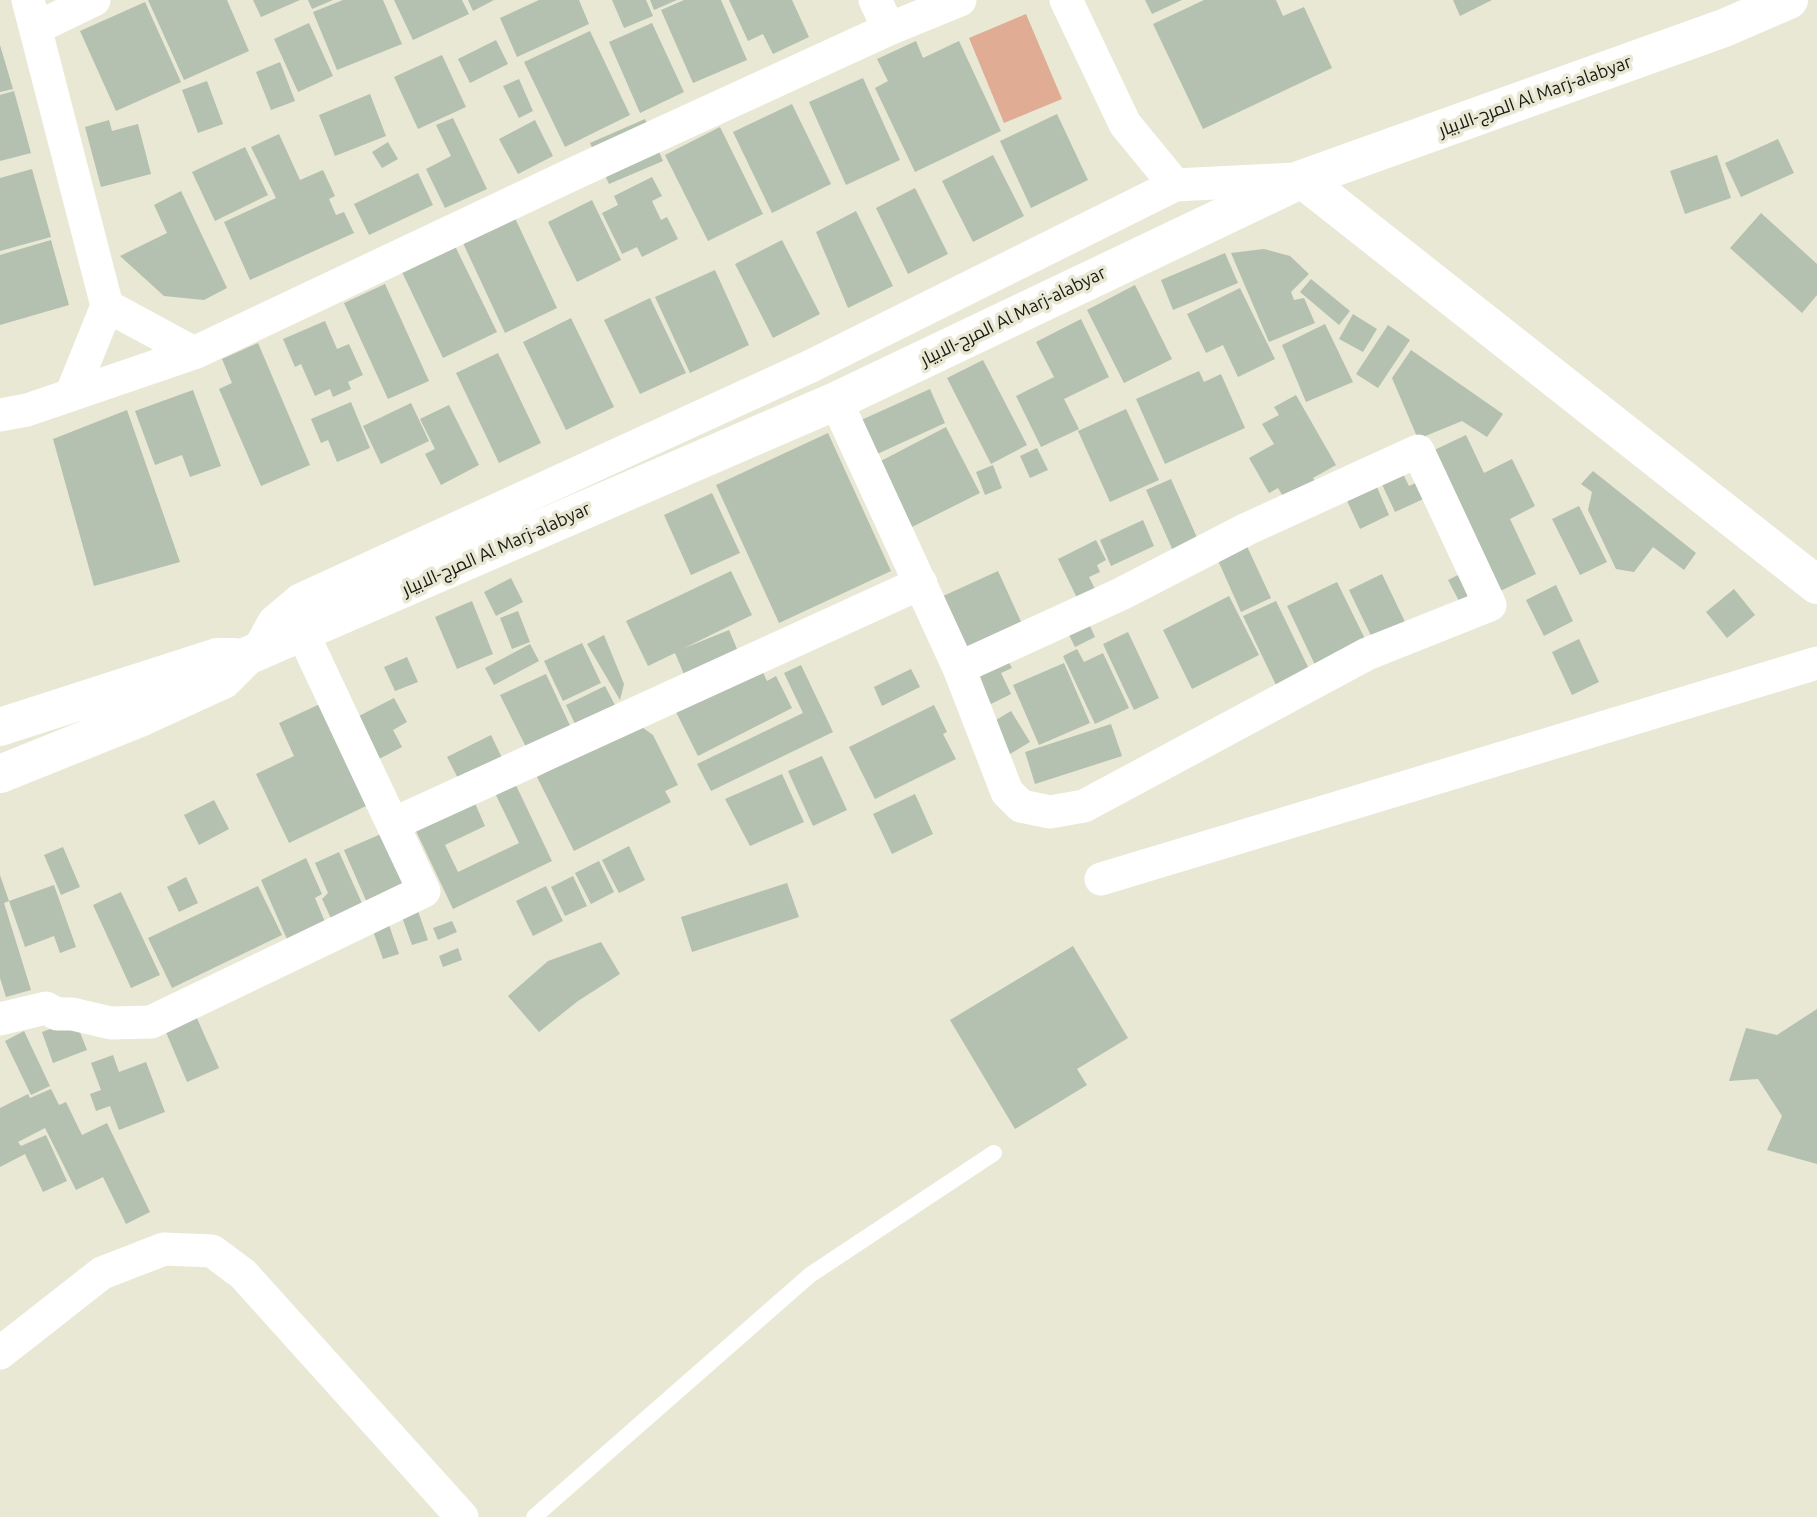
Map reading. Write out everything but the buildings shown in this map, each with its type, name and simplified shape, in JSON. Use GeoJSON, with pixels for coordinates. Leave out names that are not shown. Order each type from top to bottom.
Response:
{"type":"FeatureCollection","features":[{"type":"Feature","properties":{"kind":"main road","name":"المرج-الابيار Al Marj-alabyar"},"geometry":{"type":"LineString","coordinates":[[0,727],[217,657],[253,654],[303,634],[836,401],[1302,179],[1729,14],[1789,0]]}},
{"type":"Feature","properties":{"kind":"main road"},"geometry":{"type":"LineString","coordinates":[[1302,179],[1817,585]]}},
{"type":"Feature","properties":{"kind":"main road","name":"المرج-الابيار Al Marj-alabyar"},"geometry":{"type":"LineString","coordinates":[[0,774],[142,717],[223,680],[253,654]]}},
{"type":"Feature","properties":{"kind":"street"},"geometry":{"type":"LineString","coordinates":[[71,395],[107,306],[32,14],[93,0]]}},
{"type":"Feature","properties":{"kind":"street"},"geometry":{"type":"LineString","coordinates":[[0,415],[27,410],[194,353],[573,174],[882,14],[960,0]]}},
{"type":"Feature","properties":{"kind":"street"},"geometry":{"type":"LineString","coordinates":[[1066,0],[1125,124],[1175,185]]}},
{"type":"Feature","properties":{"kind":"street"},"geometry":{"type":"LineString","coordinates":[[253,654],[274,622],[300,600],[811,366],[1175,185],[1302,179]]}},
{"type":"Feature","properties":{"kind":"street"},"geometry":{"type":"LineString","coordinates":[[107,306],[194,353]]}},
{"type":"Feature","properties":{"kind":"street"},"geometry":{"type":"LineString","coordinates":[[836,401],[959,668],[1007,792],[1021,806],[1050,812],[1084,806],[1367,654],[1490,605],[1418,451],[1247,529],[1121,594],[959,668]]}},
{"type":"Feature","properties":{"kind":"street"},"geometry":{"type":"LineString","coordinates":[[393,824],[921,583]]}},
{"type":"Feature","properties":{"kind":"street"},"geometry":{"type":"LineString","coordinates":[[0,1019],[46,1008],[57,1014],[72,1014],[111,1023],[152,1022],[424,891],[303,634]]}},
{"type":"Feature","properties":{"kind":"street"},"geometry":{"type":"LineString","coordinates":[[1101,879],[1817,663]]}},
{"type":"Feature","properties":{"kind":"street"},"geometry":{"type":"LineString","coordinates":[[0,1353],[102,1273],[164,1249],[212,1251],[243,1274],[462,1517]]}},
{"type":"Feature","properties":{"kind":"lane"},"geometry":{"type":"LineString","coordinates":[[534,1517],[810,1275],[993,1153]]}},
{"type":"Feature","properties":{"kind":"shaded area"},"geometry":{"type":"Polygon","coordinates":[[[1026,14],[1062,99],[1004,123],[969,38],[1026,14]]]}}]}
